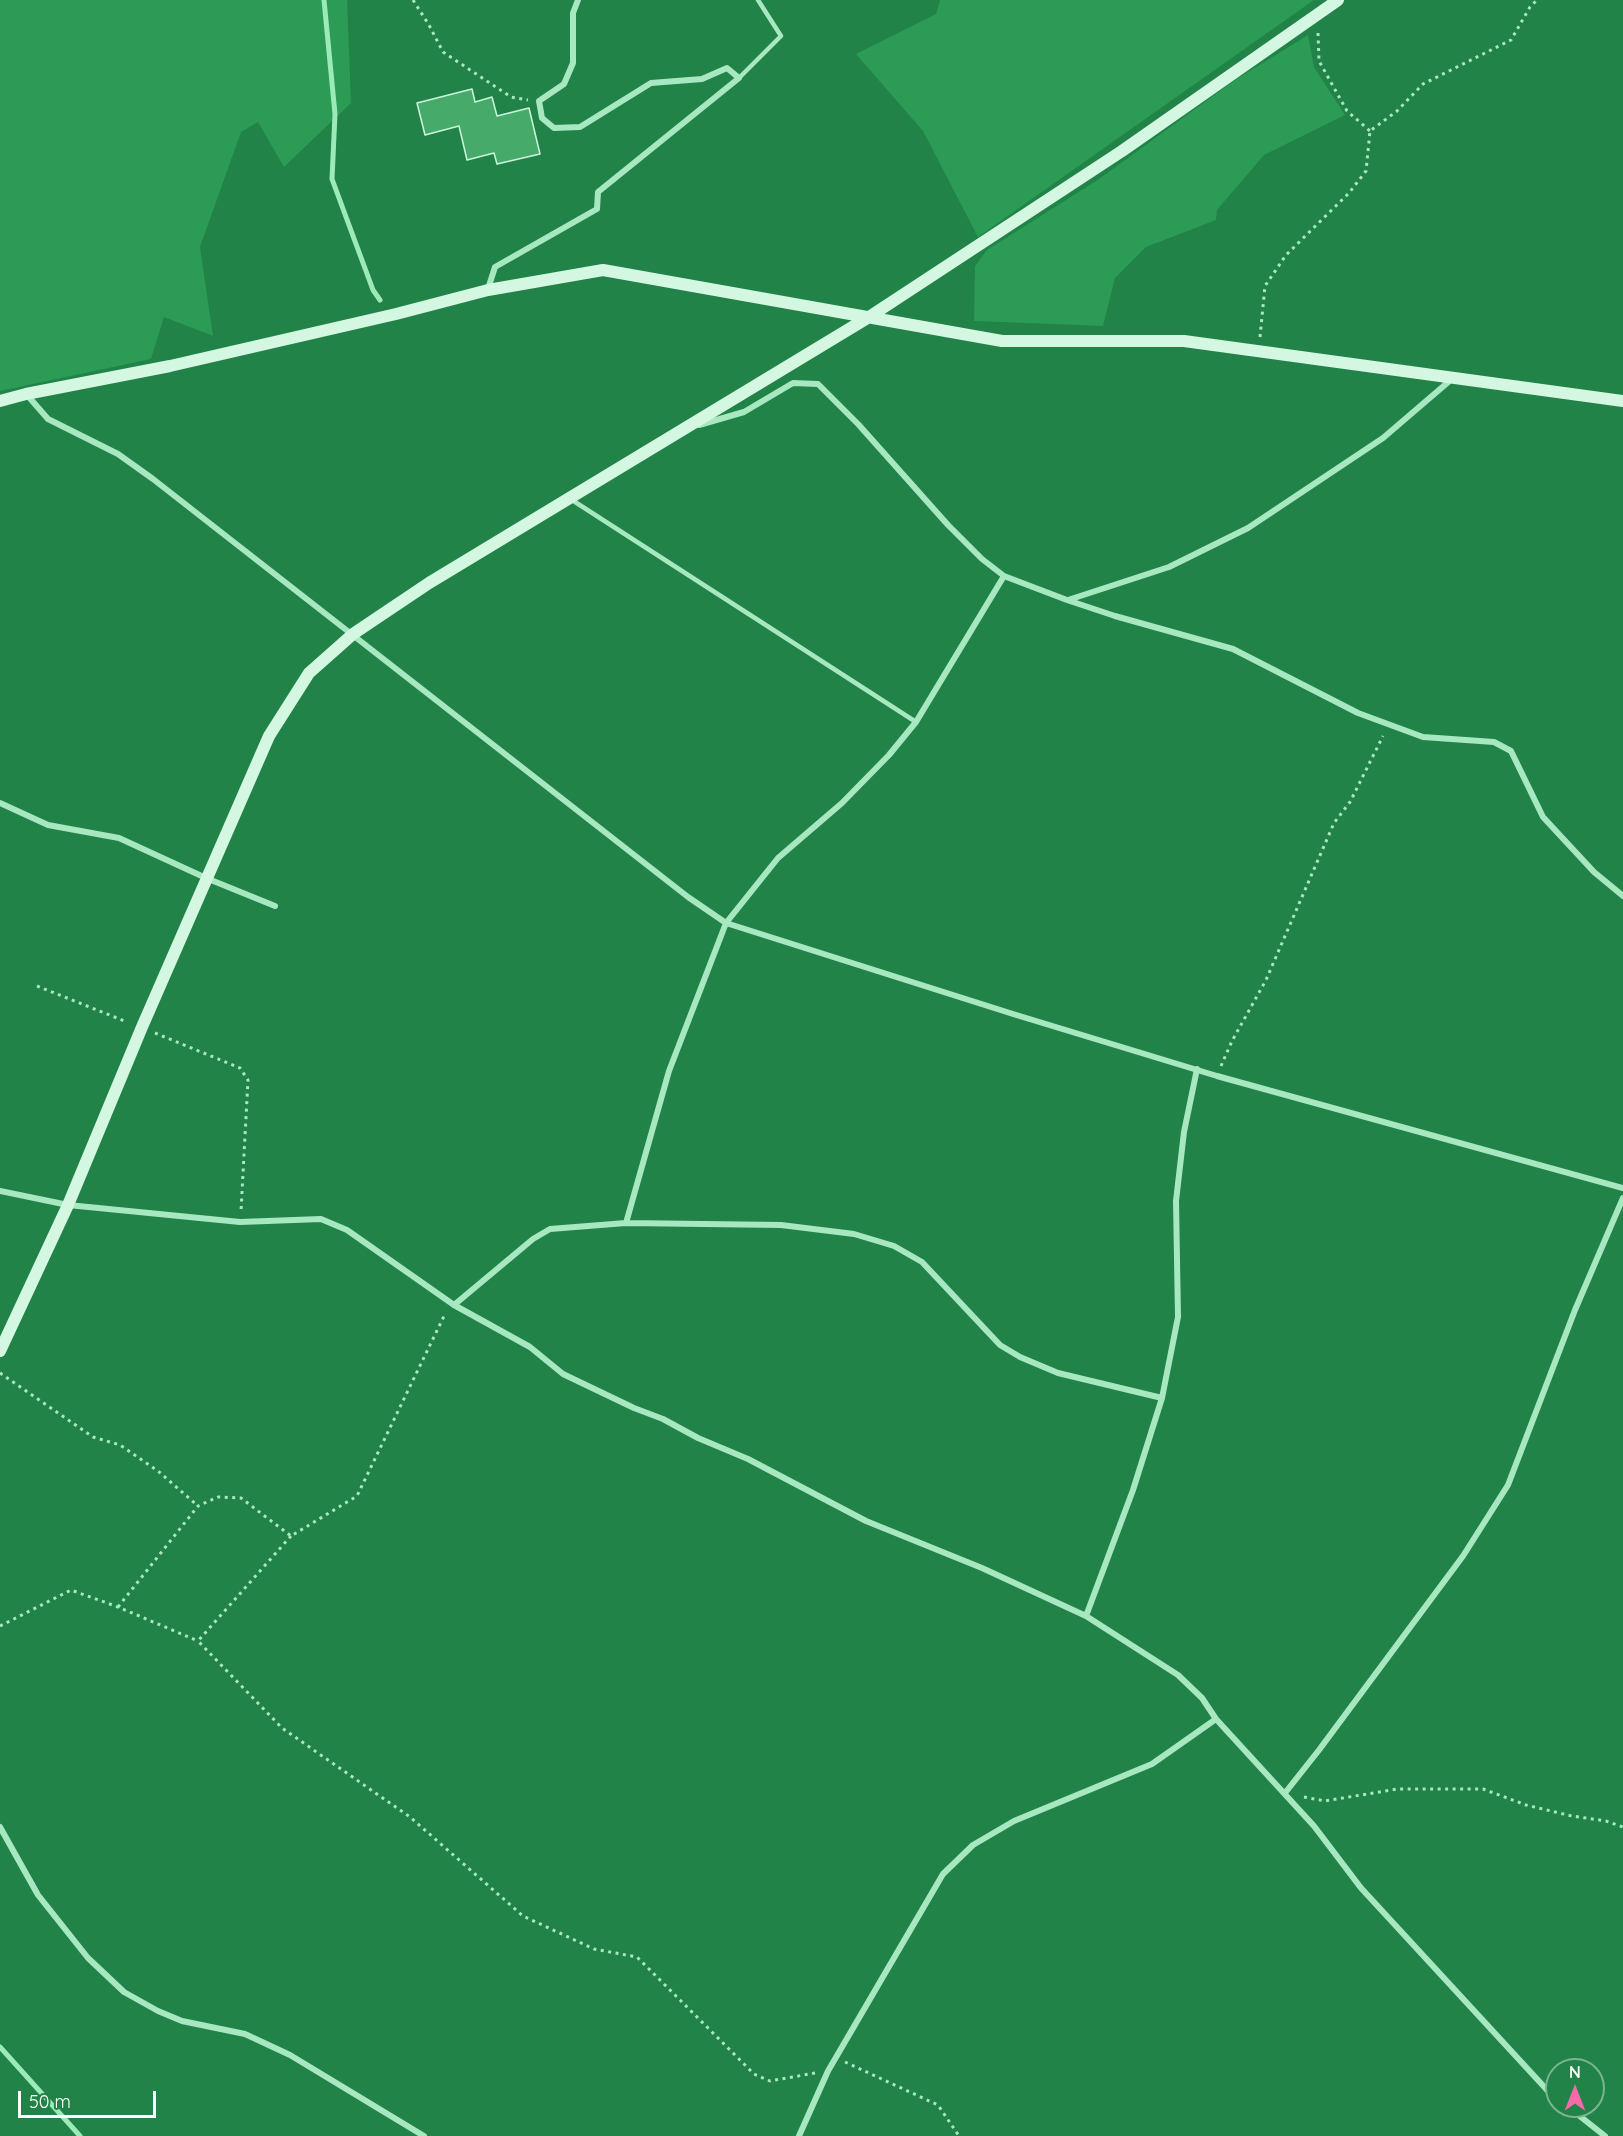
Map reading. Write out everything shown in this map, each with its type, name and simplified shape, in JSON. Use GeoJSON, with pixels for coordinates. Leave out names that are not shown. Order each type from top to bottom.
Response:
{"type":"FeatureCollection","features":[{"type":"Feature","properties":{"kind":"street"},"geometry":{"type":"LineString","coordinates":[[488,290],[495,267],[597,209],[598,192],[739,78],[727,68],[702,79],[651,83],[579,127],[554,128],[542,118],[539,101],[564,84],[573,63],[573,13],[578,0]]}},
{"type":"Feature","properties":{"kind":"street"},"geometry":{"type":"LineString","coordinates":[[0,1351],[68,1205],[268,736],[309,674],[353,633],[429,583],[869,317],[1122,151],[1338,0]]}},
{"type":"Feature","properties":{"kind":"street"},"geometry":{"type":"LineString","coordinates":[[0,401],[204,358],[396,314],[488,290],[603,270],[1002,340],[1184,341],[1623,401]]}},
{"type":"Feature","properties":{"kind":"street"},"geometry":{"type":"LineString","coordinates":[[1067,600],[1169,567],[1248,528],[1383,438],[1455,377]]}},
{"type":"Feature","properties":{"kind":"street"},"geometry":{"type":"LineString","coordinates":[[682,430],[744,412],[793,383],[818,384],[858,424],[948,525],[982,559],[1004,576],[1067,600],[1233,649],[1358,713],[1423,737],[1494,742],[1511,751],[1543,817],[1594,872],[1623,896]]}},
{"type":"Feature","properties":{"kind":"street"},"geometry":{"type":"LineString","coordinates":[[26,394],[48,419],[118,454],[353,633],[688,897],[726,923],[1217,1076],[1623,1188]]}},
{"type":"Feature","properties":{"kind":"street"},"geometry":{"type":"LineString","coordinates":[[626,1223],[669,1071],[726,923],[778,858],[842,803],[889,755],[916,722],[1004,576]]}},
{"type":"Feature","properties":{"kind":"street"},"geometry":{"type":"LineString","coordinates":[[0,803],[48,825],[119,838],[206,878],[275,906]]}},
{"type":"Feature","properties":{"kind":"street"},"geometry":{"type":"LineString","coordinates":[[1086,1616],[1133,1490],[1162,1398],[1178,1317],[1176,1201],[1184,1131],[1197,1069]]}},
{"type":"Feature","properties":{"kind":"street"},"geometry":{"type":"LineString","coordinates":[[0,1191],[68,1205],[240,1222],[321,1219],[347,1230],[454,1305],[530,1347],[563,1374],[748,1459],[866,1521],[982,1568],[1086,1616],[1178,1675],[1202,1698],[1216,1719],[1314,1826],[1361,1888],[1545,2088]]}},
{"type":"Feature","properties":{"kind":"street"},"geometry":{"type":"LineString","coordinates":[[1285,1793],[1463,1556],[1508,1485],[1575,1310],[1623,1198]]}},
{"type":"Feature","properties":{"kind":"street"},"geometry":{"type":"LineString","coordinates":[[454,1305],[532,1239],[550,1229],[626,1223],[781,1225],[854,1234],[894,1246],[922,1262],[1000,1345],[1020,1357],[1058,1372],[1162,1398]]}},
{"type":"Feature","properties":{"kind":"street"},"geometry":{"type":"LineString","coordinates":[[799,2136],[828,2071],[943,1874],[973,1845],[1014,1821],[1152,1764],[1216,1719]]}},
{"type":"Feature","properties":{"kind":"street"},"geometry":{"type":"LineString","coordinates":[[0,1827],[38,1895],[88,1958],[124,1992],[182,2021],[245,2034],[290,2055],[424,2136]]}},
{"type":"Feature","properties":{"kind":"street"},"geometry":{"type":"LineString","coordinates":[[1582,2118],[1605,2136]]}},
{"type":"Feature","properties":{"kind":"lane"},"geometry":{"type":"LineString","coordinates":[[739,78],[781,36],[758,0]]}},
{"type":"Feature","properties":{"kind":"lane"},"geometry":{"type":"LineString","coordinates":[[570,498],[916,722]]}},
{"type":"Feature","properties":{"kind":"path"},"geometry":{"type":"LineString","coordinates":[[413,0],[442,52],[511,97],[539,101]]}},
{"type":"Feature","properties":{"kind":"path"},"geometry":{"type":"LineString","coordinates":[[1258,351],[1265,286],[1286,255],[1349,193],[1366,171],[1370,131],[1397,111],[1423,84],[1511,40],[1537,0]]}},
{"type":"Feature","properties":{"kind":"path"},"geometry":{"type":"LineString","coordinates":[[1317,15],[1319,61],[1347,111],[1370,131]]}},
{"type":"Feature","properties":{"kind":"path"},"geometry":{"type":"LineString","coordinates":[[1217,1076],[1232,1041],[1266,980],[1334,823],[1350,802],[1389,725]]}},
{"type":"Feature","properties":{"kind":"path"},"geometry":{"type":"LineString","coordinates":[[37,986],[240,1068],[248,1080],[240,1222]]}},
{"type":"Feature","properties":{"kind":"path"},"geometry":{"type":"LineString","coordinates":[[198,1641],[291,1536],[357,1496],[447,1310],[454,1305]]}},
{"type":"Feature","properties":{"kind":"path"},"geometry":{"type":"LineString","coordinates":[[0,1373],[93,1437],[120,1445],[158,1471],[198,1506]]}},
{"type":"Feature","properties":{"kind":"path"},"geometry":{"type":"LineString","coordinates":[[118,1607],[198,1506],[218,1497],[241,1498],[291,1536]]}},
{"type":"Feature","properties":{"kind":"path"},"geometry":{"type":"LineString","coordinates":[[0,1626],[71,1590],[198,1641],[282,1728],[410,1817],[523,1916],[594,1949],[637,1957],[754,2074],[770,2081],[828,2071]]}},
{"type":"Feature","properties":{"kind":"path"},"geometry":{"type":"LineString","coordinates":[[1285,1793],[1325,1801],[1396,1789],[1483,1789],[1526,1805],[1606,1821],[1623,1827]]}},
{"type":"Feature","properties":{"kind":"path"},"geometry":{"type":"LineString","coordinates":[[836,2057],[938,2105],[959,2136]]}},
{"type":"Feature","properties":{"kind":"green space"},"geometry":{"type":"Polygon","coordinates":[[[0,0],[347,0],[351,103],[284,167],[258,122],[241,132],[200,247],[213,336],[164,317],[151,359],[0,391],[0,0]]]}},
{"type":"Feature","properties":{"kind":"green space"},"geometry":{"type":"Polygon","coordinates":[[[940,0],[1314,0],[978,237],[923,131],[856,54],[936,14],[940,0]]]}},
{"type":"Feature","properties":{"kind":"green space"},"geometry":{"type":"Polygon","coordinates":[[[1308,35],[1314,67],[1345,115],[1264,155],[1217,210],[1216,220],[1146,247],[1115,278],[1103,326],[974,321],[975,266],[987,250],[1099,179],[1235,80],[1308,35]]]}},
{"type":"Feature","properties":{"kind":"building"},"geometry":{"type":"Polygon","coordinates":[[[472,89],[475,102],[492,97],[497,116],[529,108],[540,154],[497,164],[494,153],[467,160],[459,126],[425,135],[417,103],[472,89]]]}},
{"type":"Feature","properties":{"kind":"waterway"},"geometry":{"type":"LineString","coordinates":[[324,0],[335,114],[332,179],[373,290],[380,300]]}},
{"type":"Feature","properties":{"kind":"waterway"},"geometry":{"type":"LineString","coordinates":[[0,2047],[80,2136]]}}]}
